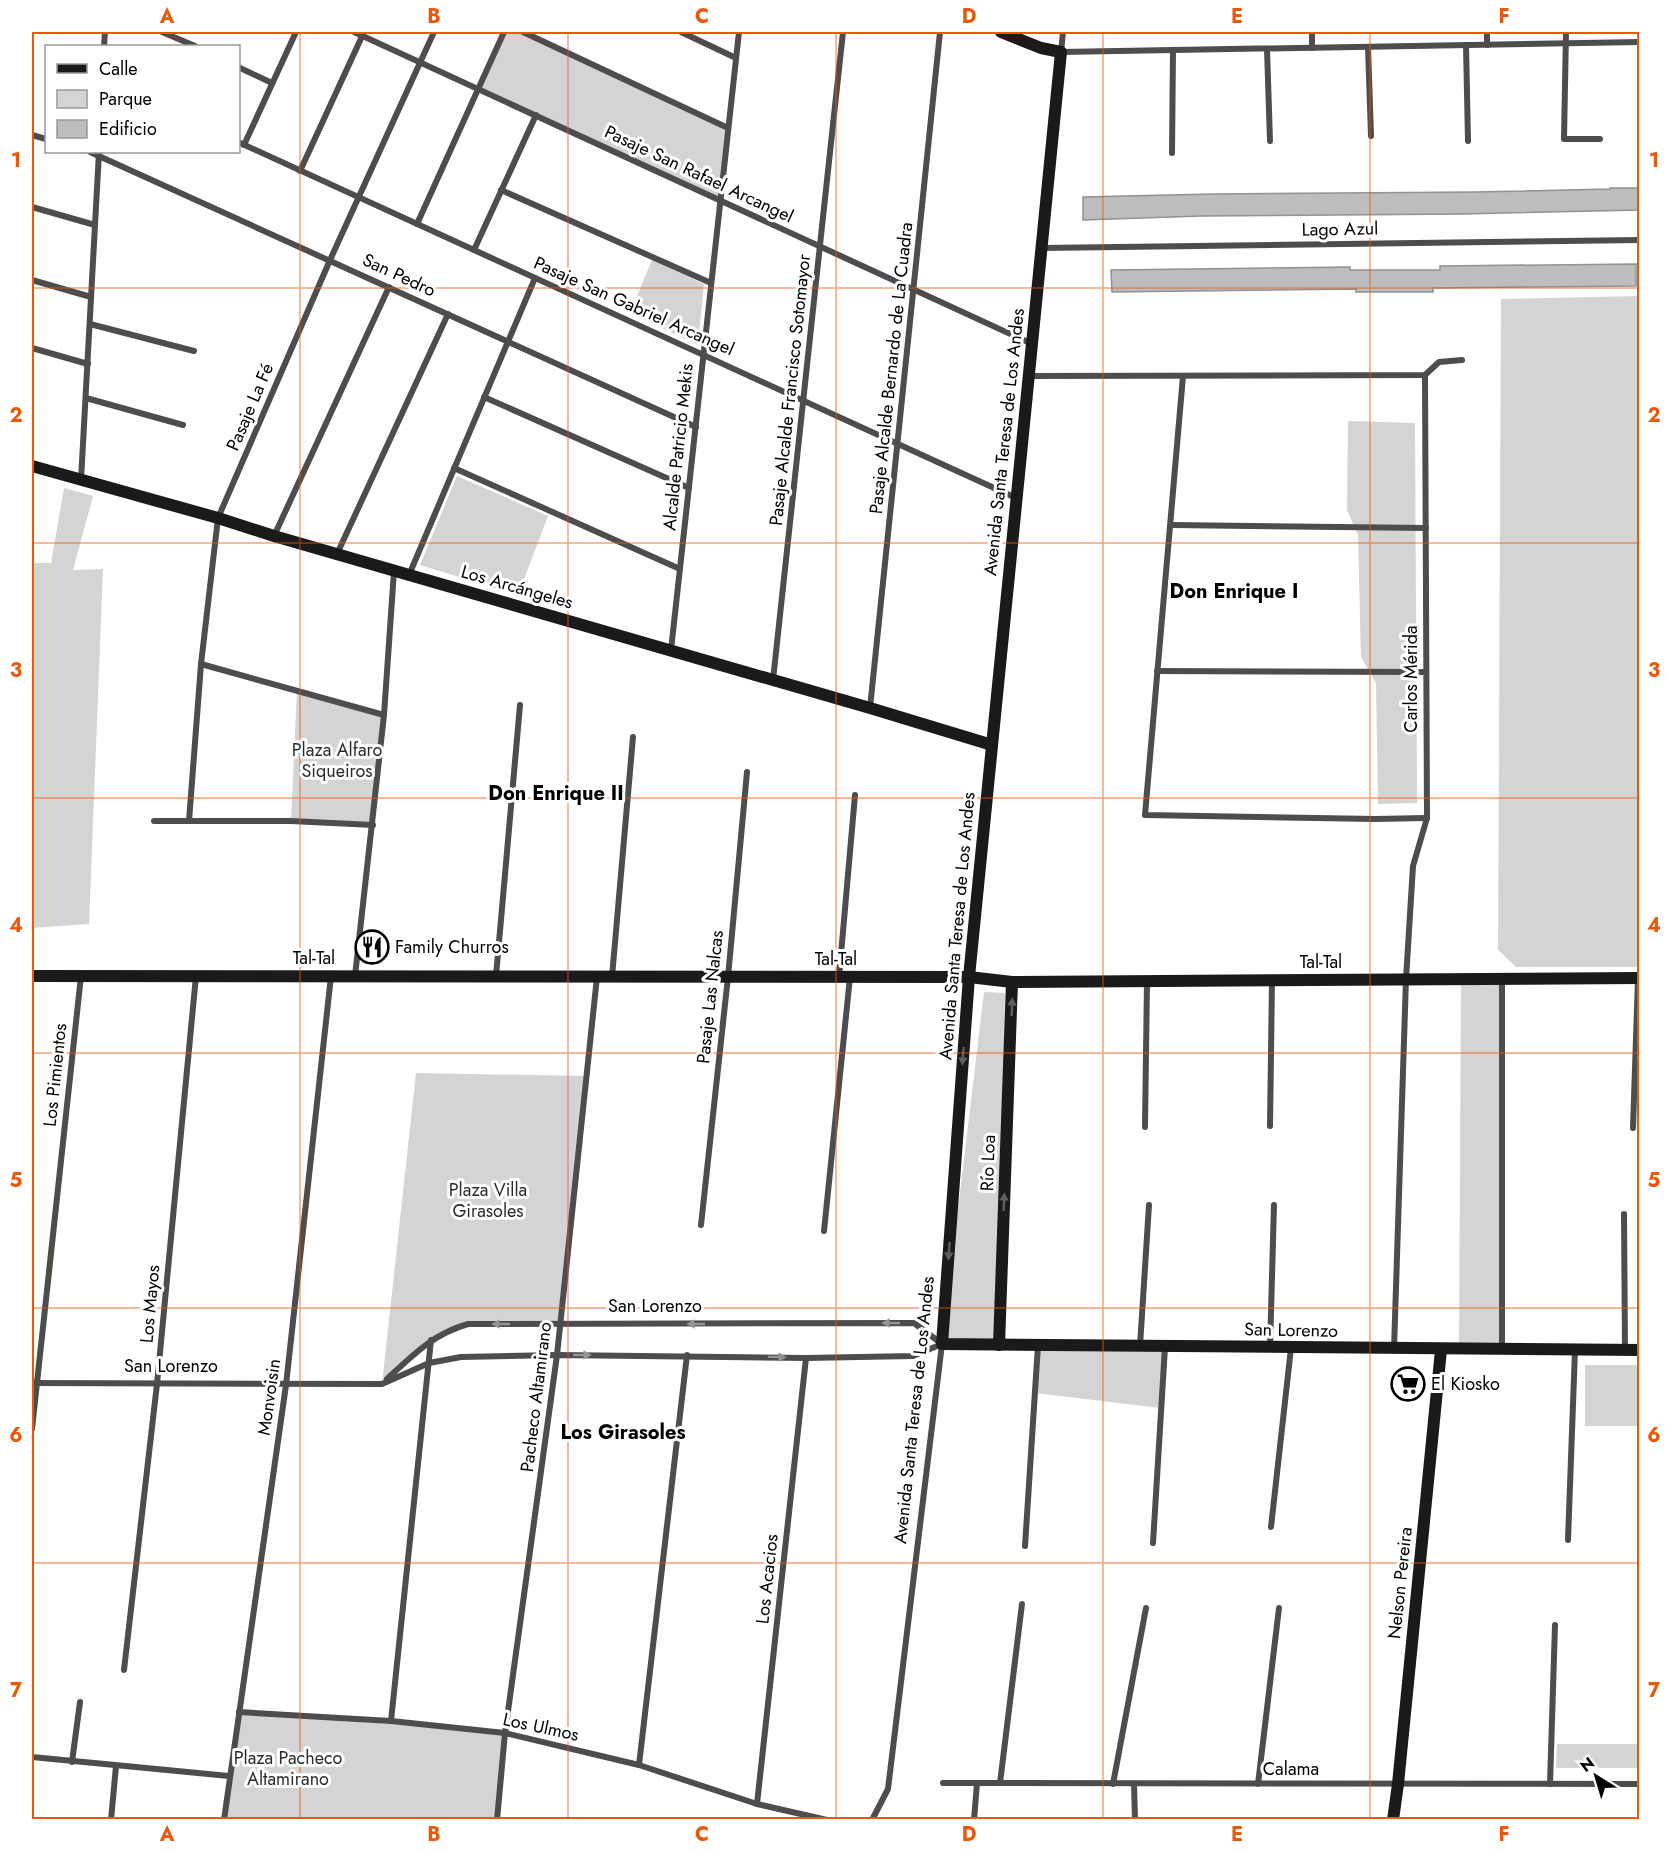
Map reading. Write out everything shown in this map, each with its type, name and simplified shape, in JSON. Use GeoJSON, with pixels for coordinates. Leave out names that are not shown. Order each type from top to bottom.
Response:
{"type":"FeatureCollection","features":[{"type":"Feature","properties":{"kind":"street"},"geometry":{"type":"LineString","coordinates":[[162,32],[193,45]]}},
{"type":"Feature","properties":{"kind":"street"},"geometry":{"type":"LineString","coordinates":[[241,144],[296,32]]}},
{"type":"Feature","properties":{"kind":"street","name":"Pasaje San Rafael Arcangel"},"geometry":{"type":"LineString","coordinates":[[354,32],[363,33],[536,116],[1032,344]]}},
{"type":"Feature","properties":{"kind":"street","name":"Pasaje La Fé"},"geometry":{"type":"LineString","coordinates":[[189,821],[201,664],[218,518],[330,260],[434,32]]}},
{"type":"Feature","properties":{"kind":"street"},"geometry":{"type":"LineString","coordinates":[[417,224],[504,32]]}},
{"type":"Feature","properties":{"kind":"street"},"geometry":{"type":"LineString","coordinates":[[523,32],[728,128]]}},
{"type":"Feature","properties":{"kind":"street"},"geometry":{"type":"LineString","coordinates":[[681,32],[736,57]]}},
{"type":"Feature","properties":{"kind":"street","name":"Alcalde Patricio Mekis"},"geometry":{"type":"LineString","coordinates":[[671,650],[739,32]]}},
{"type":"Feature","properties":{"kind":"street","name":"Pasaje Alcalde Francisco Sotomayor"},"geometry":{"type":"LineString","coordinates":[[773,680],[843,32]]}},
{"type":"Feature","properties":{"kind":"street","name":"Pasaje Alcalde Bernardo de La Cuadra"},"geometry":{"type":"LineString","coordinates":[[870,708],[940,32]]}},
{"type":"Feature","properties":{"kind":"street"},"geometry":{"type":"LineString","coordinates":[[1001,32],[1041,48],[1061,52],[1640,42]]}},
{"type":"Feature","properties":{"kind":"street","name":"Avenida Santa Teresa de Los Andes"},"geometry":{"type":"LineString","coordinates":[[872,1820],[888,1789],[942,1344],[969,977],[1063,32]]}},
{"type":"Feature","properties":{"kind":"street"},"geometry":{"type":"LineString","coordinates":[[1312,32],[1312,48]]}},
{"type":"Feature","properties":{"kind":"street"},"geometry":{"type":"LineString","coordinates":[[1487,32],[1487,45]]}},
{"type":"Feature","properties":{"kind":"street"},"geometry":{"type":"LineString","coordinates":[[1566,32],[1564,140],[1600,139]]}},
{"type":"Feature","properties":{"kind":"street"},"geometry":{"type":"LineString","coordinates":[[300,171],[363,33]]}},
{"type":"Feature","properties":{"kind":"street"},"geometry":{"type":"LineString","coordinates":[[1466,45],[1468,141]]}},
{"type":"Feature","properties":{"kind":"street"},"geometry":{"type":"LineString","coordinates":[[1368,47],[1371,136]]}},
{"type":"Feature","properties":{"kind":"street"},"geometry":{"type":"LineString","coordinates":[[1266,49],[1270,141]]}},
{"type":"Feature","properties":{"kind":"street"},"geometry":{"type":"LineString","coordinates":[[1172,153],[1173,50]]}},
{"type":"Feature","properties":{"kind":"street"},"geometry":{"type":"LineString","coordinates":[[240,68],[273,82]]}},
{"type":"Feature","properties":{"kind":"street"},"geometry":{"type":"LineString","coordinates":[[474,250],[536,116]]}},
{"type":"Feature","properties":{"kind":"street","name":"Pasaje San Gabriel Arcangel"},"geometry":{"type":"LineString","coordinates":[[241,144],[704,354],[1016,499]]}},
{"type":"Feature","properties":{"kind":"street"},"geometry":{"type":"LineString","coordinates":[[81,480],[98,153]]}},
{"type":"Feature","properties":{"kind":"street","name":"San Pedro"},"geometry":{"type":"LineString","coordinates":[[98,153],[696,427]]}},
{"type":"Feature","properties":{"kind":"street"},"geometry":{"type":"LineString","coordinates":[[501,190],[711,283]]}},
{"type":"Feature","properties":{"kind":"street"},"geometry":{"type":"LineString","coordinates":[[32,207],[95,225]]}},
{"type":"Feature","properties":{"kind":"street","name":"Lago Azul"},"geometry":{"type":"LineString","coordinates":[[1042,248],[1640,240]]}},
{"type":"Feature","properties":{"kind":"street"},"geometry":{"type":"LineString","coordinates":[[409,575],[535,278]]}},
{"type":"Feature","properties":{"kind":"street"},"geometry":{"type":"LineString","coordinates":[[32,280],[91,297]]}},
{"type":"Feature","properties":{"kind":"street"},"geometry":{"type":"LineString","coordinates":[[274,536],[389,287]]}},
{"type":"Feature","properties":{"kind":"street"},"geometry":{"type":"LineString","coordinates":[[337,554],[448,314]]}},
{"type":"Feature","properties":{"kind":"street"},"geometry":{"type":"LineString","coordinates":[[90,324],[194,351]]}},
{"type":"Feature","properties":{"kind":"street"},"geometry":{"type":"LineString","coordinates":[[32,348],[88,364]]}},
{"type":"Feature","properties":{"kind":"street"},"geometry":{"type":"LineString","coordinates":[[1028,376],[1425,375],[1439,362],[1462,360]]}},
{"type":"Feature","properties":{"kind":"street","name":"Carlos Mérida"},"geometry":{"type":"LineString","coordinates":[[1394,1350],[1406,979],[1413,866],[1427,818],[1425,375]]}},
{"type":"Feature","properties":{"kind":"street"},"geometry":{"type":"LineString","coordinates":[[1183,376],[1145,815],[1427,818]]}},
{"type":"Feature","properties":{"kind":"street"},"geometry":{"type":"LineString","coordinates":[[86,398],[183,425]]}},
{"type":"Feature","properties":{"kind":"street"},"geometry":{"type":"LineString","coordinates":[[484,398],[689,488]]}},
{"type":"Feature","properties":{"kind":"street","name":"Los Arcángeles"},"geometry":{"type":"LineString","coordinates":[[32,466],[218,518],[992,745]]}},
{"type":"Feature","properties":{"kind":"street"},"geometry":{"type":"LineString","coordinates":[[454,468],[680,568]]}},
{"type":"Feature","properties":{"kind":"street"},"geometry":{"type":"LineString","coordinates":[[1171,525],[1426,528]]}},
{"type":"Feature","properties":{"kind":"street"},"geometry":{"type":"LineString","coordinates":[[356,976],[384,715],[394,571]]}},
{"type":"Feature","properties":{"kind":"street"},"geometry":{"type":"LineString","coordinates":[[201,664],[384,715]]}},
{"type":"Feature","properties":{"kind":"street"},"geometry":{"type":"LineString","coordinates":[[1158,671],[1426,672]]}},
{"type":"Feature","properties":{"kind":"street"},"geometry":{"type":"LineString","coordinates":[[496,976],[520,705]]}},
{"type":"Feature","properties":{"kind":"street"},"geometry":{"type":"LineString","coordinates":[[612,976],[633,737]]}},
{"type":"Feature","properties":{"kind":"street","name":"Pasaje Las Nalcas"},"geometry":{"type":"LineString","coordinates":[[701,1225],[728,977],[747,772]]}},
{"type":"Feature","properties":{"kind":"street"},"geometry":{"type":"LineString","coordinates":[[824,1231],[845,977],[855,795]]}},
{"type":"Feature","properties":{"kind":"street"},"geometry":{"type":"LineString","coordinates":[[154,821],[291,821],[373,825]]}},
{"type":"Feature","properties":{"kind":"street","name":"Tal-Tal"},"geometry":{"type":"LineString","coordinates":[[32,976],[969,977],[1012,982],[1639,978]]}},
{"type":"Feature","properties":{"kind":"street","name":"Los Pimientos"},"geometry":{"type":"LineString","coordinates":[[32,1429],[34,1383],[81,976]]}},
{"type":"Feature","properties":{"kind":"street","name":"Los Mayos"},"geometry":{"type":"LineString","coordinates":[[124,1670],[157,1384],[196,976]]}},
{"type":"Feature","properties":{"kind":"street","name":"Monvoisin"},"geometry":{"type":"LineString","coordinates":[[224,1820],[286,1385],[331,976]]}},
{"type":"Feature","properties":{"kind":"street","name":"Pacheco Altamirano"},"geometry":{"type":"LineString","coordinates":[[497,1820],[505,1733],[561,1324],[597,977]]}},
{"type":"Feature","properties":{"kind":"street"},"geometry":{"type":"LineString","coordinates":[[1633,1128],[1639,978]]}},
{"type":"Feature","properties":{"kind":"street"},"geometry":{"type":"LineString","coordinates":[[1145,1127],[1147,980]]}},
{"type":"Feature","properties":{"kind":"street"},"geometry":{"type":"LineString","coordinates":[[1270,1126],[1272,980]]}},
{"type":"Feature","properties":{"kind":"street"},"geometry":{"type":"LineString","coordinates":[[1502,980],[1502,1350]]}},
{"type":"Feature","properties":{"kind":"street","name":"Río Loa"},"geometry":{"type":"LineString","coordinates":[[999,1344],[1012,982]]}},
{"type":"Feature","properties":{"kind":"street"},"geometry":{"type":"LineString","coordinates":[[1140,1346],[1149,1205]]}},
{"type":"Feature","properties":{"kind":"street"},"geometry":{"type":"LineString","coordinates":[[1270,1348],[1274,1205]]}},
{"type":"Feature","properties":{"kind":"street"},"geometry":{"type":"LineString","coordinates":[[1624,1214],[1625,1350]]}},
{"type":"Feature","properties":{"kind":"street","name":"San Lorenzo"},"geometry":{"type":"LineString","coordinates":[[382,1384],[431,1339],[468,1324],[914,1323],[942,1344]]}},
{"type":"Feature","properties":{"kind":"street"},"geometry":{"type":"LineString","coordinates":[[391,1721],[431,1339]]}},
{"type":"Feature","properties":{"kind":"street","name":"San Lorenzo"},"geometry":{"type":"LineString","coordinates":[[34,1383],[382,1384],[429,1363],[461,1357],[914,1356],[942,1344],[1394,1350],[1640,1350]]}},
{"type":"Feature","properties":{"kind":"street"},"geometry":{"type":"LineString","coordinates":[[1025,1546],[1038,1345]]}},
{"type":"Feature","properties":{"kind":"street"},"geometry":{"type":"LineString","coordinates":[[1153,1543],[1165,1347]]}},
{"type":"Feature","properties":{"kind":"street"},"geometry":{"type":"LineString","coordinates":[[1271,1527],[1291,1348]]}},
{"type":"Feature","properties":{"kind":"street","name":"Nelson Pereira"},"geometry":{"type":"LineString","coordinates":[[1393,1820],[1441,1350]]}},
{"type":"Feature","properties":{"kind":"street"},"geometry":{"type":"LineString","coordinates":[[1568,1540],[1575,1350]]}},
{"type":"Feature","properties":{"kind":"street"},"geometry":{"type":"LineString","coordinates":[[639,1765],[687,1355]]}},
{"type":"Feature","properties":{"kind":"street","name":"Los Acacios"},"geometry":{"type":"LineString","coordinates":[[757,1804],[806,1358]]}},
{"type":"Feature","properties":{"kind":"street"},"geometry":{"type":"LineString","coordinates":[[1000,1783],[1022,1604]]}},
{"type":"Feature","properties":{"kind":"street"},"geometry":{"type":"LineString","coordinates":[[1113,1784],[1146,1608]]}},
{"type":"Feature","properties":{"kind":"street"},"geometry":{"type":"LineString","coordinates":[[1258,1784],[1279,1608]]}},
{"type":"Feature","properties":{"kind":"street"},"geometry":{"type":"LineString","coordinates":[[1550,1784],[1555,1625]]}},
{"type":"Feature","properties":{"kind":"street"},"geometry":{"type":"LineString","coordinates":[[72,1762],[80,1702]]}},
{"type":"Feature","properties":{"kind":"street","name":"Los Ulmos"},"geometry":{"type":"LineString","coordinates":[[239,1712],[391,1721],[505,1733],[639,1765],[757,1804],[827,1820]]}},
{"type":"Feature","properties":{"kind":"street"},"geometry":{"type":"LineString","coordinates":[[32,1757],[229,1776]]}},
{"type":"Feature","properties":{"kind":"street"},"geometry":{"type":"LineString","coordinates":[[111,1820],[116,1766]]}},
{"type":"Feature","properties":{"kind":"street","name":"Calama"},"geometry":{"type":"LineString","coordinates":[[943,1783],[1640,1784]]}},
{"type":"Feature","properties":{"kind":"street"},"geometry":{"type":"LineString","coordinates":[[974,1820],[977,1783]]}},
{"type":"Feature","properties":{"kind":"street"},"geometry":{"type":"LineString","coordinates":[[1134,1784],[1135,1820]]}},
{"type":"Feature","properties":{"kind":"green space"},"geometry":{"type":"Polygon","coordinates":[[[504,32],[523,32],[728,128],[722,201],[478,89],[504,32]]]}},
{"type":"Feature","properties":{"kind":"green space"},"geometry":{"type":"Polygon","coordinates":[[[652,260],[704,284],[698,345],[630,313],[652,260]]]}},
{"type":"Feature","properties":{"kind":"green space"},"geometry":{"type":"Polygon","coordinates":[[[1639,296],[1639,967],[1516,967],[1498,950],[1501,299],[1639,296]]]}},
{"type":"Feature","properties":{"kind":"green space"},"geometry":{"type":"Polygon","coordinates":[[[1348,421],[1415,423],[1417,803],[1378,804],[1376,683],[1361,657],[1358,535],[1347,510],[1348,421]]]}},
{"type":"Feature","properties":{"kind":"green space"},"geometry":{"type":"Polygon","coordinates":[[[457,476],[548,516],[518,595],[420,565],[457,476]]]}},
{"type":"Feature","properties":{"kind":"green space"},"geometry":{"type":"Polygon","coordinates":[[[64,488],[93,496],[73,570],[103,569],[89,924],[32,928],[32,563],[51,563],[64,488]]]}},
{"type":"Feature","properties":{"kind":"green space","name":"Plaza Alfaro Siqueiros"},"geometry":{"type":"Polygon","coordinates":[[[297,690],[384,715],[373,825],[291,821],[297,690]]]}},
{"type":"Feature","properties":{"kind":"green space"},"geometry":{"type":"Polygon","coordinates":[[[1461,980],[1502,980],[1502,1350],[1459,1350],[1461,980]]]}},
{"type":"Feature","properties":{"kind":"green space"},"geometry":{"type":"Polygon","coordinates":[[[984,992],[1005,993],[999,1345],[942,1344],[984,992]]]}},
{"type":"Feature","properties":{"kind":"green space","name":"Plaza Villa Girasoles"},"geometry":{"type":"Polygon","coordinates":[[[416,1073],[587,1076],[561,1324],[468,1324],[451,1329],[382,1384],[416,1073]]]}},
{"type":"Feature","properties":{"kind":"green space"},"geometry":{"type":"Polygon","coordinates":[[[1038,1345],[1165,1347],[1160,1408],[1035,1393],[1038,1345]]]}},
{"type":"Feature","properties":{"kind":"green space"},"geometry":{"type":"Polygon","coordinates":[[[1585,1365],[1639,1365],[1639,1426],[1585,1426],[1585,1365]]]}},
{"type":"Feature","properties":{"kind":"green space","name":"Plaza Pacheco Altamirano"},"geometry":{"type":"Polygon","coordinates":[[[239,1712],[505,1733],[497,1819],[224,1820],[239,1712]]]}},
{"type":"Feature","properties":{"kind":"green space"},"geometry":{"type":"Polygon","coordinates":[[[1557,1744],[1639,1744],[1639,1768],[1556,1768],[1557,1744]]]}},
{"type":"Feature","properties":{"kind":"building"},"geometry":{"type":"Polygon","coordinates":[[[1640,188],[1640,210],[1202,216],[1083,220],[1083,197],[1640,188]]]}},
{"type":"Feature","properties":{"kind":"building"},"geometry":{"type":"Polygon","coordinates":[[[1636,264],[1636,286],[1433,288],[1433,292],[1356,292],[1356,289],[1112,292],[1111,270],[1350,267],[1350,270],[1440,270],[1440,266],[1636,264]]]}},
{"type":"Feature","properties":{"kind":"place","name":"Family Churros"},"geometry":{"type":"Point","coordinates":[372,947]}},
{"type":"Feature","properties":{"kind":"place","name":"El Kiosko"},"geometry":{"type":"Point","coordinates":[1408,1384]}},
{"type":"Feature","properties":{"kind":"district","name":"Don Enrique I"},"geometry":{"type":"Point","coordinates":[1234,591]}},
{"type":"Feature","properties":{"kind":"district","name":"Don Enrique II"},"geometry":{"type":"Point","coordinates":[556,793]}},
{"type":"Feature","properties":{"kind":"district","name":"Los Girasoles"},"geometry":{"type":"Point","coordinates":[623,1432]}}]}
